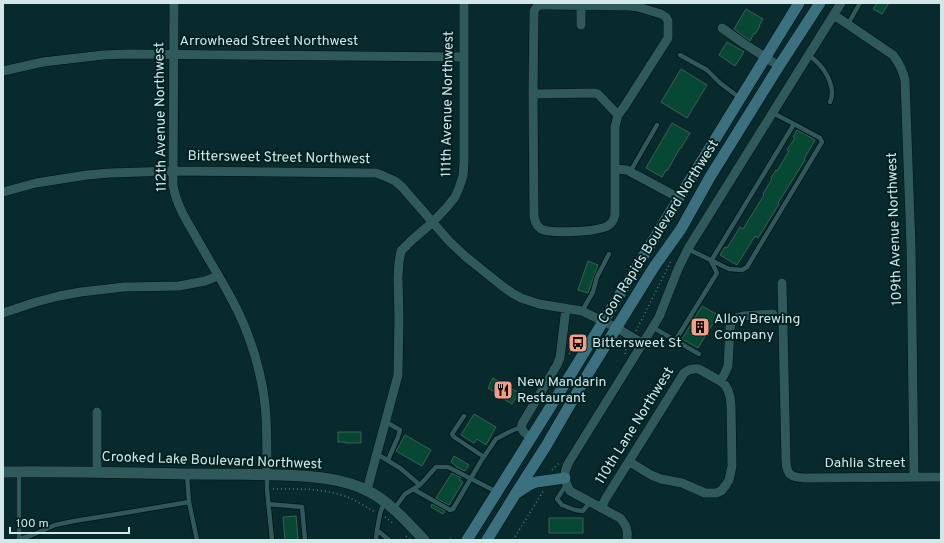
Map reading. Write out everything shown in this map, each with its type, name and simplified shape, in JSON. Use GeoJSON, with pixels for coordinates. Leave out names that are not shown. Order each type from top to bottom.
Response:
{"type":"FeatureCollection","features":[{"type":"Feature","properties":{"kind":"main road","name":"Coon Rapids Boulevard Northwest"},"geometry":{"type":"LineString","coordinates":[[467,540],[799,3]]}},
{"type":"Feature","properties":{"kind":"main road","name":"Coon Rapids Boulevard Northwest"},"geometry":{"type":"LineString","coordinates":[[488,540],[546,446],[589,372],[654,267],[681,229],[710,177],[820,3]]}},
{"type":"Feature","properties":{"kind":"main road"},"geometry":{"type":"LineString","coordinates":[[516,493],[536,482],[566,481]]}},
{"type":"Feature","properties":{"kind":"street","name":"112th Avenue Northwest"},"geometry":{"type":"LineString","coordinates":[[174,3],[174,189],[182,214],[232,298],[252,346],[259,371],[266,416],[267,475]]}},
{"type":"Feature","properties":{"kind":"street","name":"111th Avenue Northwest"},"geometry":{"type":"LineString","coordinates":[[367,490],[398,375],[398,277],[401,252],[447,207],[455,197],[463,176],[464,3]]}},
{"type":"Feature","properties":{"kind":"street"},"geometry":{"type":"LineString","coordinates":[[627,540],[625,523],[620,518],[570,492],[566,481],[566,469],[659,317],[678,269],[688,249],[842,3]]}},
{"type":"Feature","properties":{"kind":"street"},"geometry":{"type":"LineString","coordinates":[[581,4],[581,25]]}},
{"type":"Feature","properties":{"kind":"street"},"geometry":{"type":"LineString","coordinates":[[581,4],[630,6],[661,14],[666,17],[668,21],[668,38],[618,114],[615,127],[615,215],[613,221],[609,225],[603,228],[583,231],[548,231],[542,230],[535,222],[533,94],[534,12],[539,5],[581,4]]}},
{"type":"Feature","properties":{"kind":"street","name":"109th Avenue Northwest"},"geometry":{"type":"LineString","coordinates":[[834,15],[893,55],[899,62],[905,80],[910,246],[914,477]]}},
{"type":"Feature","properties":{"kind":"street"},"geometry":{"type":"LineString","coordinates":[[722,28],[779,66]]}},
{"type":"Feature","properties":{"kind":"street","name":"Arrowhead Street Northwest"},"geometry":{"type":"LineString","coordinates":[[3,71],[43,62],[103,55],[128,54],[464,57]]}},
{"type":"Feature","properties":{"kind":"street"},"geometry":{"type":"LineString","coordinates":[[533,94],[595,93],[598,94],[618,114]]}},
{"type":"Feature","properties":{"kind":"street"},"geometry":{"type":"LineString","coordinates":[[616,169],[623,169],[630,172],[678,198]]}},
{"type":"Feature","properties":{"kind":"street","name":"Bittersweet Street Northwest"},"geometry":{"type":"LineString","coordinates":[[3,192],[36,183],[110,173],[173,171],[376,173],[395,181],[402,187],[466,257],[512,293],[521,298],[539,304],[582,311],[617,328],[642,343]]}},
{"type":"Feature","properties":{"kind":"street"},"geometry":{"type":"LineString","coordinates":[[3,313],[36,302],[81,292],[124,286],[179,286],[205,281],[218,276]]}},
{"type":"Feature","properties":{"kind":"street","name":"Dahlia Street"},"geometry":{"type":"LineString","coordinates":[[782,283],[786,461],[787,469],[790,475],[805,478],[941,477]]}},
{"type":"Feature","properties":{"kind":"street"},"geometry":{"type":"LineString","coordinates":[[531,438],[523,432],[521,427],[560,358],[566,308]]}},
{"type":"Feature","properties":{"kind":"street"},"geometry":{"type":"LineString","coordinates":[[630,462],[651,476],[682,483],[709,494],[716,493],[726,485],[729,480],[732,466],[731,405],[728,390],[720,381],[728,366],[730,327],[735,318],[742,316],[773,314]]}},
{"type":"Feature","properties":{"kind":"street","name":"110th Lane Northwest"},"geometry":{"type":"LineString","coordinates":[[601,508],[687,370],[699,369],[720,381]]}},
{"type":"Feature","properties":{"kind":"street"},"geometry":{"type":"LineString","coordinates":[[97,412],[97,472]]}},
{"type":"Feature","properties":{"kind":"street","name":"Crooked Lake Boulevard Northwest"},"geometry":{"type":"LineString","coordinates":[[3,472],[267,475],[322,478],[343,482],[367,490],[394,509],[424,540]]}},
{"type":"Feature","properties":{"kind":"lane"},"geometry":{"type":"LineString","coordinates":[[848,24],[860,3]]}},
{"type":"Feature","properties":{"kind":"lane"},"geometry":{"type":"LineString","coordinates":[[680,54],[707,70],[740,98]]}},
{"type":"Feature","properties":{"kind":"lane"},"geometry":{"type":"LineString","coordinates":[[809,56],[819,64],[830,80],[833,92],[830,102]]}},
{"type":"Feature","properties":{"kind":"lane"},"geometry":{"type":"LineString","coordinates":[[688,249],[729,269],[742,270],[747,267],[751,261],[822,142],[820,138],[773,113]]}},
{"type":"Feature","properties":{"kind":"lane"},"geometry":{"type":"LineString","coordinates":[[711,261],[794,124]]}},
{"type":"Feature","properties":{"kind":"lane"},"geometry":{"type":"LineString","coordinates":[[630,172],[657,125]]}},
{"type":"Feature","properties":{"kind":"lane"},"geometry":{"type":"LineString","coordinates":[[582,311],[593,292],[598,277],[609,254]]}},
{"type":"Feature","properties":{"kind":"lane"},"geometry":{"type":"LineString","coordinates":[[675,340],[717,272],[711,261]]}},
{"type":"Feature","properties":{"kind":"lane"},"geometry":{"type":"LineString","coordinates":[[652,327],[699,354]]}},
{"type":"Feature","properties":{"kind":"lane"},"geometry":{"type":"LineString","coordinates":[[464,416],[452,434],[454,437],[484,457]]}},
{"type":"Feature","properties":{"kind":"lane"},"geometry":{"type":"LineString","coordinates":[[386,422],[400,430],[388,460]]}},
{"type":"Feature","properties":{"kind":"lane"},"geometry":{"type":"LineString","coordinates":[[413,489],[450,510],[453,509],[496,439],[521,427]]}},
{"type":"Feature","properties":{"kind":"lane"},"geometry":{"type":"LineString","coordinates":[[377,454],[400,468],[420,485]]}},
{"type":"Feature","properties":{"kind":"lane"},"geometry":{"type":"LineString","coordinates":[[394,509],[405,494],[420,485],[436,467],[448,467],[497,492]]}},
{"type":"Feature","properties":{"kind":"lane"},"geometry":{"type":"LineString","coordinates":[[19,472],[19,539],[55,525],[189,502]]}},
{"type":"Feature","properties":{"kind":"lane"},"geometry":{"type":"LineString","coordinates":[[188,474],[189,502],[197,540]]}},
{"type":"Feature","properties":{"kind":"lane"},"geometry":{"type":"LineString","coordinates":[[267,475],[268,504],[272,540]]}},
{"type":"Feature","properties":{"kind":"lane"},"geometry":{"type":"LineString","coordinates":[[566,481],[557,500],[562,505],[575,510],[583,511],[590,502]]}},
{"type":"Feature","properties":{"kind":"lane"},"geometry":{"type":"LineString","coordinates":[[376,540],[380,514],[384,502]]}},
{"type":"Feature","properties":{"kind":"lane"},"geometry":{"type":"LineString","coordinates":[[268,504],[302,507],[305,540]]}},
{"type":"Feature","properties":{"kind":"lane"},"geometry":{"type":"LineString","coordinates":[[377,530],[389,540]]}},
{"type":"Feature","properties":{"kind":"path"},"geometry":{"type":"LineString","coordinates":[[513,540],[546,486]]}},
{"type":"Feature","properties":{"kind":"path"},"geometry":{"type":"LineString","coordinates":[[267,488],[309,489],[330,492],[349,498],[387,517],[396,525]]}},
{"type":"Feature","properties":{"kind":"path"},"geometry":{"type":"LineString","coordinates":[[404,534],[410,540]]}},
{"type":"Feature","properties":{"kind":"path"},"geometry":{"type":"LineString","coordinates":[[446,540],[451,540]]}},
{"type":"Feature","properties":{"kind":"building"},"geometry":{"type":"Polygon","coordinates":[[[877,3],[889,3],[882,14],[873,9],[877,3]]]}},
{"type":"Feature","properties":{"kind":"building"},"geometry":{"type":"Polygon","coordinates":[[[746,9],[763,19],[750,41],[734,29],[746,9]]]}},
{"type":"Feature","properties":{"kind":"building"},"geometry":{"type":"Polygon","coordinates":[[[727,42],[744,52],[735,66],[719,55],[727,42]]]}},
{"type":"Feature","properties":{"kind":"building"},"geometry":{"type":"Polygon","coordinates":[[[681,69],[707,85],[687,118],[661,102],[681,69]]]}},
{"type":"Feature","properties":{"kind":"building"},"geometry":{"type":"Polygon","coordinates":[[[672,123],[690,133],[662,177],[646,168],[672,123]]]}},
{"type":"Feature","properties":{"kind":"building"},"geometry":{"type":"Polygon","coordinates":[[[797,130],[815,140],[804,159],[805,160],[758,238],[755,236],[737,265],[720,255],[725,247],[727,248],[740,227],[743,229],[764,195],[763,194],[772,179],[771,178],[789,151],[787,150],[795,138],[793,137],[797,130]]]}},
{"type":"Feature","properties":{"kind":"building"},"geometry":{"type":"Polygon","coordinates":[[[588,261],[598,265],[588,293],[578,290],[588,261]]]}},
{"type":"Feature","properties":{"kind":"building","name":"Alloy Brewing Company"},"geometry":{"type":"Polygon","coordinates":[[[702,306],[718,315],[698,348],[682,339],[702,306]]]}},
{"type":"Feature","properties":{"kind":"building","name":"New Mandarin Restaurant"},"geometry":{"type":"Polygon","coordinates":[[[493,378],[519,393],[512,404],[488,388],[493,378]]]}},
{"type":"Feature","properties":{"kind":"building"},"geometry":{"type":"Polygon","coordinates":[[[474,414],[496,427],[486,445],[477,439],[474,443],[461,435],[474,414]]]}},
{"type":"Feature","properties":{"kind":"building"},"geometry":{"type":"Polygon","coordinates":[[[338,432],[361,432],[361,443],[338,442],[338,432]]]}},
{"type":"Feature","properties":{"kind":"building"},"geometry":{"type":"Polygon","coordinates":[[[405,435],[431,450],[422,466],[396,451],[405,435]]]}},
{"type":"Feature","properties":{"kind":"building"},"geometry":{"type":"Polygon","coordinates":[[[454,456],[469,465],[465,471],[456,467],[451,462],[454,456]]]}},
{"type":"Feature","properties":{"kind":"building"},"geometry":{"type":"Polygon","coordinates":[[[452,473],[461,478],[459,480],[463,482],[449,505],[436,498],[452,473]]]}},
{"type":"Feature","properties":{"kind":"building"},"geometry":{"type":"Polygon","coordinates":[[[432,504],[445,511],[443,514],[431,507],[432,504]]]}},
{"type":"Feature","properties":{"kind":"building"},"geometry":{"type":"Polygon","coordinates":[[[296,516],[298,540],[285,540],[283,517],[296,516]]]}},
{"type":"Feature","properties":{"kind":"building"},"geometry":{"type":"Polygon","coordinates":[[[549,518],[583,518],[583,533],[549,533],[549,518]]]}},
{"type":"Feature","properties":{"kind":"place","name":"Alloy Brewing Company"},"geometry":{"type":"Point","coordinates":[700,327]}},
{"type":"Feature","properties":{"kind":"place","name":"Bittersweet St"},"geometry":{"type":"Point","coordinates":[578,343]}},
{"type":"Feature","properties":{"kind":"place","name":"New Mandarin Restaurant"},"geometry":{"type":"Point","coordinates":[503,390]}}]}
